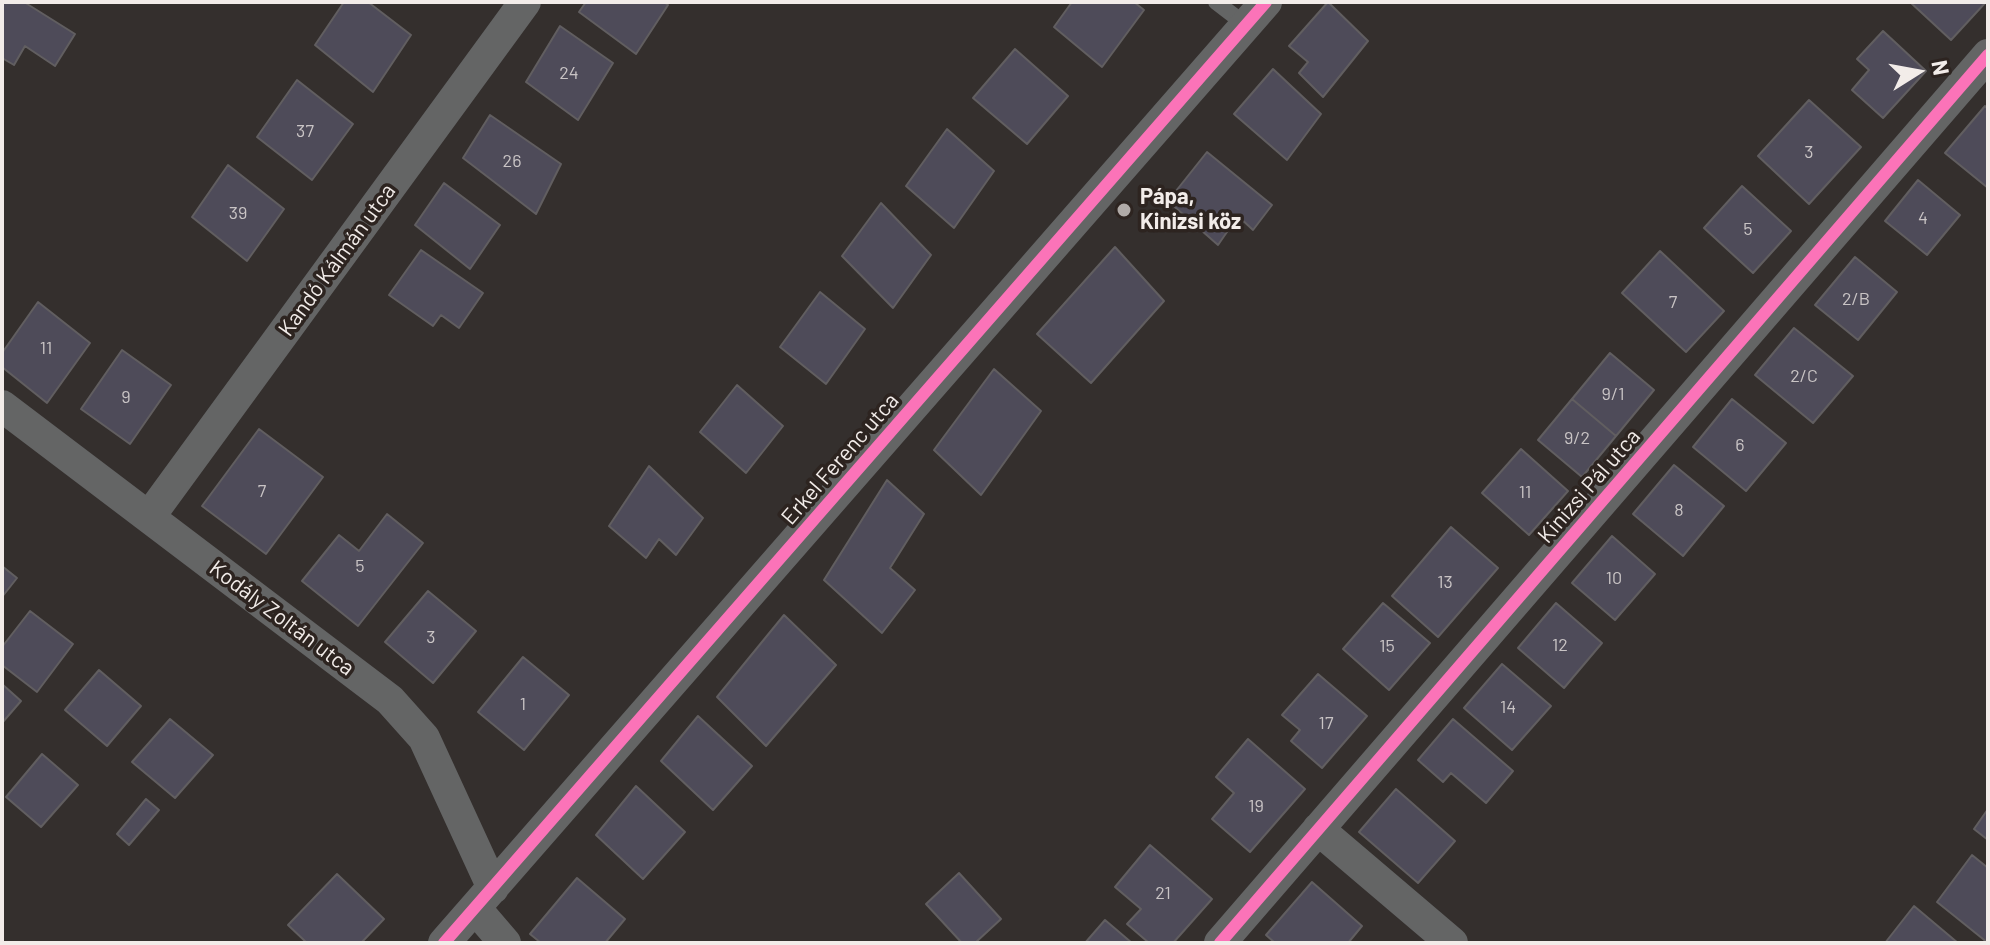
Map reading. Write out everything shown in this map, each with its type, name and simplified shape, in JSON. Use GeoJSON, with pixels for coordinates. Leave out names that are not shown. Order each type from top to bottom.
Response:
{"type":"FeatureCollection","features":[{"type":"Feature","properties":{"kind":"street","name":"Kandó Kálmán utca"},"geometry":{"type":"LineString","coordinates":[[149,517],[525,2]]}},
{"type":"Feature","properties":{"kind":"street","name":"Erkel Ferenc utca"},"geometry":{"type":"LineString","coordinates":[[444,943],[1256,14]]}},
{"type":"Feature","properties":{"kind":"street","name":"Kinizsi Pál utca"},"geometry":{"type":"LineString","coordinates":[[1220,943],[1988,55]]}},
{"type":"Feature","properties":{"kind":"street","name":"Kodály Zoltán utca"},"geometry":{"type":"LineString","coordinates":[[2,406],[390,700],[424,738],[484,898],[505,943]]}},
{"type":"Feature","properties":{"kind":"street"},"geometry":{"type":"LineString","coordinates":[[1318,829],[1452,943]]}},
{"type":"Feature","properties":{"kind":"lane"},"geometry":{"type":"LineString","coordinates":[[1216,2],[1256,14]]}},
{"type":"Feature","properties":{"kind":"building"},"geometry":{"type":"Polygon","coordinates":[[[2,2],[24,2],[75,34],[55,66],[25,46],[14,65],[2,58],[2,2]]]}},
{"type":"Feature","properties":{"kind":"building"},"geometry":{"type":"Polygon","coordinates":[[[344,2],[368,2],[411,35],[373,92],[315,45],[344,2]]]}},
{"type":"Feature","properties":{"kind":"building"},"geometry":{"type":"Polygon","coordinates":[[[586,2],[664,2],[668,5],[636,54],[579,12],[586,2]]]}},
{"type":"Feature","properties":{"kind":"building"},"geometry":{"type":"Polygon","coordinates":[[[1072,2],[1134,2],[1144,10],[1102,67],[1054,27],[1072,2]]]}},
{"type":"Feature","properties":{"kind":"building"},"geometry":{"type":"Polygon","coordinates":[[[1328,2],[1368,41],[1323,97],[1299,73],[1308,62],[1289,46],[1328,2]]]}},
{"type":"Feature","properties":{"kind":"building"},"geometry":{"type":"Polygon","coordinates":[[[1910,2],[1986,2],[1951,40],[1910,2]]]}},
{"type":"Feature","properties":{"kind":"building"},"geometry":{"type":"Polygon","coordinates":[[[560,26],[613,63],[578,120],[526,82],[560,26]]]}},
{"type":"Feature","properties":{"kind":"building"},"geometry":{"type":"Polygon","coordinates":[[[1883,31],[1926,71],[1883,118],[1852,90],[1869,70],[1857,59],[1883,31]]]}},
{"type":"Feature","properties":{"kind":"building"},"geometry":{"type":"Polygon","coordinates":[[[1015,49],[1068,96],[1027,144],[973,98],[1015,49]]]}},
{"type":"Feature","properties":{"kind":"building"},"geometry":{"type":"Polygon","coordinates":[[[1273,69],[1321,114],[1287,160],[1234,114],[1273,69]]]}},
{"type":"Feature","properties":{"kind":"building"},"geometry":{"type":"Polygon","coordinates":[[[297,80],[353,124],[312,180],[257,137],[297,80]]]}},
{"type":"Feature","properties":{"kind":"building"},"geometry":{"type":"Polygon","coordinates":[[[1809,100],[1861,147],[1809,204],[1758,156],[1809,100]]]}},
{"type":"Feature","properties":{"kind":"building"},"geometry":{"type":"Polygon","coordinates":[[[1985,106],[1988,109],[1988,188],[1945,153],[1985,106]]]}},
{"type":"Feature","properties":{"kind":"building"},"geometry":{"type":"Polygon","coordinates":[[[490,115],[561,164],[536,214],[463,158],[490,115]]]}},
{"type":"Feature","properties":{"kind":"building"},"geometry":{"type":"Polygon","coordinates":[[[947,129],[994,171],[954,228],[906,186],[947,129]]]}},
{"type":"Feature","properties":{"kind":"building"},"geometry":{"type":"Polygon","coordinates":[[[1207,152],[1272,205],[1253,230],[1238,216],[1218,245],[1168,201],[1207,152]]]}},
{"type":"Feature","properties":{"kind":"building"},"geometry":{"type":"Polygon","coordinates":[[[228,165],[284,209],[247,261],[192,217],[228,165]]]}},
{"type":"Feature","properties":{"kind":"building"},"geometry":{"type":"Polygon","coordinates":[[[1918,180],[1960,215],[1927,255],[1885,221],[1918,180]]]}},
{"type":"Feature","properties":{"kind":"building"},"geometry":{"type":"Polygon","coordinates":[[[444,183],[500,225],[470,269],[415,225],[444,183]]]}},
{"type":"Feature","properties":{"kind":"building"},"geometry":{"type":"Polygon","coordinates":[[[1742,186],[1791,231],[1753,273],[1704,228],[1742,186]]]}},
{"type":"Feature","properties":{"kind":"building"},"geometry":{"type":"Polygon","coordinates":[[[881,203],[931,255],[893,308],[842,256],[881,203]]]}},
{"type":"Feature","properties":{"kind":"building"},"geometry":{"type":"Polygon","coordinates":[[[1115,247],[1164,301],[1091,383],[1037,334],[1115,247]]]}},
{"type":"Feature","properties":{"kind":"building"},"geometry":{"type":"Polygon","coordinates":[[[421,250],[483,293],[459,328],[441,315],[433,326],[389,295],[421,250]]]}},
{"type":"Feature","properties":{"kind":"building"},"geometry":{"type":"Polygon","coordinates":[[[1660,251],[1724,311],[1686,352],[1622,293],[1660,251]]]}},
{"type":"Feature","properties":{"kind":"building"},"geometry":{"type":"Polygon","coordinates":[[[1855,257],[1897,292],[1858,340],[1815,305],[1855,257]]]}},
{"type":"Feature","properties":{"kind":"building"},"geometry":{"type":"Polygon","coordinates":[[[820,292],[865,329],[826,384],[780,347],[820,292]]]}},
{"type":"Feature","properties":{"kind":"building"},"geometry":{"type":"Polygon","coordinates":[[[38,302],[90,343],[47,403],[2,367],[2,353],[38,302]]]}},
{"type":"Feature","properties":{"kind":"building"},"geometry":{"type":"Polygon","coordinates":[[[1794,328],[1853,376],[1813,423],[1755,375],[1794,328]]]}},
{"type":"Feature","properties":{"kind":"building"},"geometry":{"type":"Polygon","coordinates":[[[122,350],[171,385],[130,444],[81,409],[122,350]]]}},
{"type":"Feature","properties":{"kind":"building"},"geometry":{"type":"Polygon","coordinates":[[[1610,353],[1654,390],[1616,436],[1572,399],[1610,353]]]}},
{"type":"Feature","properties":{"kind":"building"},"geometry":{"type":"Polygon","coordinates":[[[994,369],[1041,411],[981,495],[934,450],[994,369]]]}},
{"type":"Feature","properties":{"kind":"building"},"geometry":{"type":"Polygon","coordinates":[[[737,385],[783,426],[746,473],[700,432],[737,385]]]}},
{"type":"Feature","properties":{"kind":"building"},"geometry":{"type":"Polygon","coordinates":[[[1572,399],[1616,436],[1582,477],[1538,440],[1572,399]]]}},
{"type":"Feature","properties":{"kind":"building"},"geometry":{"type":"Polygon","coordinates":[[[1732,399],[1786,443],[1746,491],[1693,447],[1732,399]]]}},
{"type":"Feature","properties":{"kind":"building"},"geometry":{"type":"Polygon","coordinates":[[[259,429],[323,477],[266,554],[202,506],[259,429]]]}},
{"type":"Feature","properties":{"kind":"building"},"geometry":{"type":"Polygon","coordinates":[[[1521,449],[1568,491],[1529,535],[1482,493],[1521,449]]]}},
{"type":"Feature","properties":{"kind":"building"},"geometry":{"type":"Polygon","coordinates":[[[1674,465],[1724,506],[1683,556],[1633,514],[1674,465]]]}},
{"type":"Feature","properties":{"kind":"building"},"geometry":{"type":"Polygon","coordinates":[[[649,466],[703,518],[676,555],[659,539],[646,558],[609,526],[649,466]]]}},
{"type":"Feature","properties":{"kind":"building"},"geometry":{"type":"Polygon","coordinates":[[[887,480],[924,514],[890,568],[915,590],[882,633],[824,580],[887,480]]]}},
{"type":"Feature","properties":{"kind":"building"},"geometry":{"type":"Polygon","coordinates":[[[387,514],[423,543],[358,626],[302,581],[339,535],[359,551],[387,514]]]}},
{"type":"Feature","properties":{"kind":"building"},"geometry":{"type":"Polygon","coordinates":[[[1451,527],[1498,568],[1438,637],[1392,596],[1451,527]]]}},
{"type":"Feature","properties":{"kind":"building"},"geometry":{"type":"Polygon","coordinates":[[[1612,536],[1655,574],[1615,620],[1572,583],[1612,536]]]}},
{"type":"Feature","properties":{"kind":"building"},"geometry":{"type":"Polygon","coordinates":[[[2,566],[17,578],[2,597],[2,566]]]}},
{"type":"Feature","properties":{"kind":"building"},"geometry":{"type":"Polygon","coordinates":[[[428,591],[476,631],[433,683],[385,642],[428,591]]]}},
{"type":"Feature","properties":{"kind":"building"},"geometry":{"type":"Polygon","coordinates":[[[1383,603],[1430,643],[1389,690],[1343,649],[1383,603]]]}},
{"type":"Feature","properties":{"kind":"building"},"geometry":{"type":"Polygon","coordinates":[[[1556,603],[1602,643],[1564,688],[1518,648],[1556,603]]]}},
{"type":"Feature","properties":{"kind":"building"},"geometry":{"type":"Polygon","coordinates":[[[30,611],[73,644],[37,692],[2,665],[2,647],[30,611]]]}},
{"type":"Feature","properties":{"kind":"building"},"geometry":{"type":"Polygon","coordinates":[[[784,615],[836,665],[766,746],[717,697],[784,615]]]}},
{"type":"Feature","properties":{"kind":"building"},"geometry":{"type":"Polygon","coordinates":[[[523,657],[569,695],[524,750],[478,712],[523,657]]]}},
{"type":"Feature","properties":{"kind":"building"},"geometry":{"type":"Polygon","coordinates":[[[1502,664],[1551,706],[1512,750],[1464,708],[1502,664]]]}},
{"type":"Feature","properties":{"kind":"building"},"geometry":{"type":"Polygon","coordinates":[[[99,670],[141,706],[107,746],[65,710],[99,670]]]}},
{"type":"Feature","properties":{"kind":"building"},"geometry":{"type":"Polygon","coordinates":[[[1318,674],[1367,716],[1322,768],[1291,741],[1300,730],[1282,715],[1318,674]]]}},
{"type":"Feature","properties":{"kind":"building"},"geometry":{"type":"Polygon","coordinates":[[[2,684],[21,701],[2,723],[2,684]]]}},
{"type":"Feature","properties":{"kind":"building"},"geometry":{"type":"Polygon","coordinates":[[[698,716],[752,766],[713,810],[661,761],[698,716]]]}},
{"type":"Feature","properties":{"kind":"building"},"geometry":{"type":"Polygon","coordinates":[[[170,719],[213,755],[175,798],[132,762],[170,719]]]}},
{"type":"Feature","properties":{"kind":"building"},"geometry":{"type":"Polygon","coordinates":[[[1453,719],[1513,771],[1486,803],[1451,773],[1443,782],[1418,760],[1453,719]]]}},
{"type":"Feature","properties":{"kind":"building"},"geometry":{"type":"Polygon","coordinates":[[[1248,739],[1305,789],[1250,852],[1212,819],[1234,793],[1216,777],[1248,739]]]}},
{"type":"Feature","properties":{"kind":"building"},"geometry":{"type":"Polygon","coordinates":[[[42,754],[78,785],[41,827],[6,797],[42,754]]]}},
{"type":"Feature","properties":{"kind":"building"},"geometry":{"type":"Polygon","coordinates":[[[636,786],[685,832],[643,879],[596,835],[636,786]]]}},
{"type":"Feature","properties":{"kind":"building"},"geometry":{"type":"Polygon","coordinates":[[[1396,789],[1455,841],[1418,883],[1359,832],[1396,789]]]}},
{"type":"Feature","properties":{"kind":"building"},"geometry":{"type":"Polygon","coordinates":[[[146,799],[159,810],[129,845],[117,834],[146,799]]]}},
{"type":"Feature","properties":{"kind":"building"},"geometry":{"type":"Polygon","coordinates":[[[1988,809],[1988,840],[1974,829],[1988,809]]]}},
{"type":"Feature","properties":{"kind":"building"},"geometry":{"type":"Polygon","coordinates":[[[1150,845],[1212,899],[1173,943],[1149,943],[1127,924],[1141,909],[1115,887],[1150,845]]]}},
{"type":"Feature","properties":{"kind":"building"},"geometry":{"type":"Polygon","coordinates":[[[1972,855],[1988,868],[1988,943],[1937,902],[1972,855]]]}},
{"type":"Feature","properties":{"kind":"building"},"geometry":{"type":"Polygon","coordinates":[[[959,873],[1001,919],[975,943],[962,943],[926,904],[959,873]]]}},
{"type":"Feature","properties":{"kind":"building"},"geometry":{"type":"Polygon","coordinates":[[[337,874],[384,919],[361,943],[307,943],[288,925],[337,874]]]}},
{"type":"Feature","properties":{"kind":"building"},"geometry":{"type":"Polygon","coordinates":[[[577,878],[625,919],[605,943],[541,943],[530,934],[577,878]]]}},
{"type":"Feature","properties":{"kind":"building"},"geometry":{"type":"Polygon","coordinates":[[[1312,882],[1362,926],[1348,943],[1275,943],[1266,935],[1312,882]]]}},
{"type":"Feature","properties":{"kind":"building"},"geometry":{"type":"Polygon","coordinates":[[[1914,906],[1958,943],[1885,943],[1914,906]]]}},
{"type":"Feature","properties":{"kind":"building"},"geometry":{"type":"Polygon","coordinates":[[[1105,920],[1132,943],[1085,943],[1105,920]]]}},
{"type":"Feature","properties":{"kind":"cycle path"},"geometry":{"type":"LineString","coordinates":[[444,943],[1266,2]]}},
{"type":"Feature","properties":{"kind":"cycle path"},"geometry":{"type":"LineString","coordinates":[[1220,943],[1988,55]]}},
{"type":"Feature","properties":{"kind":"place","name":"Pápa, Kinizsi köz"},"geometry":{"type":"Point","coordinates":[1124,210]}}]}
